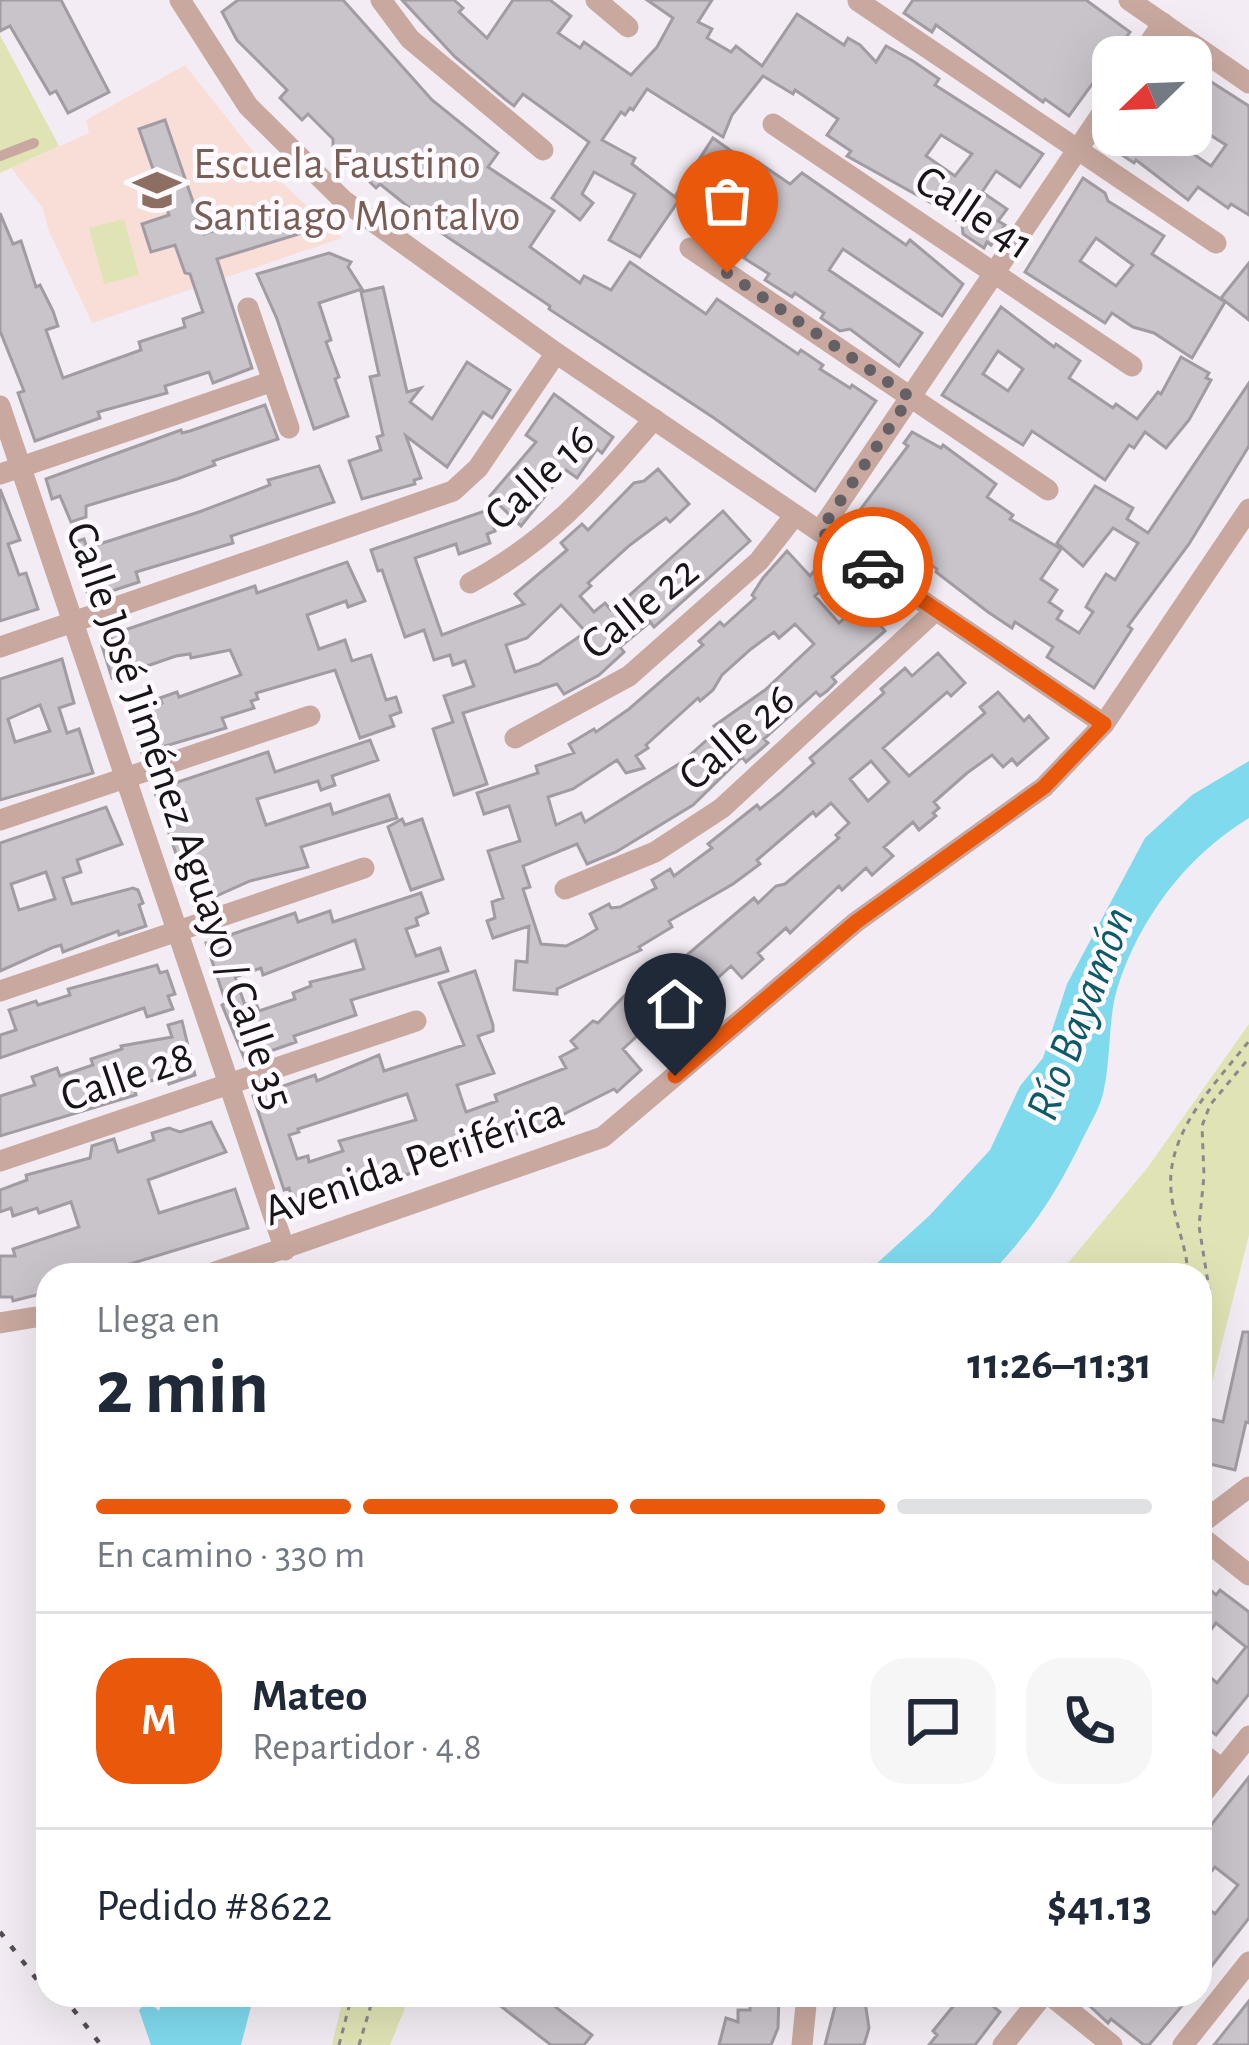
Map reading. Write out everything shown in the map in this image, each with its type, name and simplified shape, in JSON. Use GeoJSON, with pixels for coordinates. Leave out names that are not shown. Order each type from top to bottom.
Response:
{"type":"FeatureCollection","features":[{"type":"Feature","properties":{"kind":"street"},"geometry":{"type":"LineString","coordinates":[[180,0],[248,106],[343,200],[556,353],[1104,724]]}},
{"type":"Feature","properties":{"kind":"street"},"geometry":{"type":"LineString","coordinates":[[381,0],[410,39],[543,150]]}},
{"type":"Feature","properties":{"kind":"street"},"geometry":{"type":"LineString","coordinates":[[596,0],[628,27]]}},
{"type":"Feature","properties":{"kind":"street"},"geometry":{"type":"LineString","coordinates":[[1130,0],[1249,83]]}},
{"type":"Feature","properties":{"kind":"street"},"geometry":{"type":"LineString","coordinates":[[858,1],[1216,243]]}},
{"type":"Feature","properties":{"kind":"street"},"geometry":{"type":"LineString","coordinates":[[1154,36],[1163,22]]}},
{"type":"Feature","properties":{"kind":"street","name":"Calle 41"},"geometry":{"type":"LineString","coordinates":[[773,124],[1132,366]]}},
{"type":"Feature","properties":{"kind":"street"},"geometry":{"type":"LineString","coordinates":[[820,531],[1092,128]]}},
{"type":"Feature","properties":{"kind":"street"},"geometry":{"type":"LineString","coordinates":[[690,248],[1048,490]]}},
{"type":"Feature","properties":{"kind":"street"},"geometry":{"type":"LineString","coordinates":[[248,308],[289,428]]}},
{"type":"Feature","properties":{"kind":"street"},"geometry":{"type":"LineString","coordinates":[[0,647],[453,491],[478,468],[556,353]]}},
{"type":"Feature","properties":{"kind":"street"},"geometry":{"type":"LineString","coordinates":[[10,470],[273,381]]}},
{"type":"Feature","properties":{"kind":"street","name":"Calle José Jiménez Aguayo / Calle 35"},"geometry":{"type":"LineString","coordinates":[[0,406],[10,470],[73,623],[285,1250]]}},
{"type":"Feature","properties":{"kind":"street","name":"Calle 16"},"geometry":{"type":"LineString","coordinates":[[470,583],[517,558],[582,503],[654,419]]}},
{"type":"Feature","properties":{"kind":"street","name":"Avenida Periférica"},"geometry":{"type":"LineString","coordinates":[[244,1263],[603,1137],[856,922],[1044,787],[1104,724],[1249,509]]}},
{"type":"Feature","properties":{"kind":"street","name":"Calle 22"},"geometry":{"type":"LineString","coordinates":[[515,738],[629,676],[759,561],[795,515]]}},
{"type":"Feature","properties":{"kind":"street","name":"Calle 26"},"geometry":{"type":"LineString","coordinates":[[565,889],[655,852],[722,808],[936,610]]}},
{"type":"Feature","properties":{"kind":"street"},"geometry":{"type":"LineString","coordinates":[[0,820],[310,716]]}},
{"type":"Feature","properties":{"kind":"street"},"geometry":{"type":"LineString","coordinates":[[0,991],[364,868]]}},
{"type":"Feature","properties":{"kind":"street","name":"Calle 28"},"geometry":{"type":"LineString","coordinates":[[0,1161],[416,1021]]}},
{"type":"Feature","properties":{"kind":"street"},"geometry":{"type":"LineString","coordinates":[[0,1323],[36,1317]]}},
{"type":"Feature","properties":{"kind":"street"},"geometry":{"type":"LineString","coordinates":[[1212,1515],[1249,1486]]}},
{"type":"Feature","properties":{"kind":"street"},"geometry":{"type":"LineString","coordinates":[[1212,1546],[1249,1575]]}},
{"type":"Feature","properties":{"kind":"street"},"geometry":{"type":"LineString","coordinates":[[1212,1782],[1249,1736]]}},
{"type":"Feature","properties":{"kind":"street"},"geometry":{"type":"LineString","coordinates":[[1212,1761],[1222,1769]]}},
{"type":"Feature","properties":{"kind":"street"},"geometry":{"type":"LineString","coordinates":[[1183,2045],[1249,1962]]}},
{"type":"Feature","properties":{"kind":"street"},"geometry":{"type":"LineString","coordinates":[[802,2045],[806,2007]]}},
{"type":"Feature","properties":{"kind":"street"},"geometry":{"type":"LineString","coordinates":[[1004,2045],[1036,2007]]}},
{"type":"Feature","properties":{"kind":"street"},"geometry":{"type":"LineString","coordinates":[[1062,2007],[1112,2045]]}},
{"type":"Feature","properties":{"kind":"lane"},"geometry":{"type":"LineString","coordinates":[[0,156],[34,143]]}},
{"type":"Feature","properties":{"kind":"path"},"geometry":{"type":"LineString","coordinates":[[1185,1263],[1172,1203],[1173,1162],[1209,1089],[1249,1041]]}},
{"type":"Feature","properties":{"kind":"path"},"geometry":{"type":"LineString","coordinates":[[1205,1263],[1199,1226],[1202,1126],[1210,1106],[1249,1058]]}},
{"type":"Feature","properties":{"kind":"path"},"geometry":{"type":"LineString","coordinates":[[339,2045],[349,2007]]}},
{"type":"Feature","properties":{"kind":"path"},"geometry":{"type":"LineString","coordinates":[[359,2045],[370,2007]]}},
{"type":"Feature","properties":{"kind":"shaded area","name":"Escuela Faustino Santiago Montalvo"},"geometry":{"type":"Polygon","coordinates":[[[185,65],[267,169],[342,238],[92,323],[42,207],[11,168],[89,133],[86,120],[185,65]]]}},
{"type":"Feature","properties":{"kind":"green space"},"geometry":{"type":"Polygon","coordinates":[[[0,35],[59,146],[0,173],[0,35]]]}},
{"type":"Feature","properties":{"kind":"green space"},"geometry":{"type":"Polygon","coordinates":[[[124,219],[139,275],[104,284],[89,228],[124,219]]]}},
{"type":"Feature","properties":{"kind":"green space"},"geometry":{"type":"Polygon","coordinates":[[[1249,1024],[1249,1235],[1212,1382],[1212,1263],[1068,1263],[1148,1167],[1249,1024]]]}},
{"type":"Feature","properties":{"kind":"green space"},"geometry":{"type":"Polygon","coordinates":[[[341,2007],[405,2007],[390,2045],[332,2045],[341,2007]]]}},
{"type":"Feature","properties":{"kind":"water","name":"Río Bayamón"},"geometry":{"type":"Polygon","coordinates":[[[1249,761],[1249,818],[1185,870],[1152,914],[1126,963],[1114,1001],[1100,1102],[1042,1212],[999,1263],[877,1263],[990,1150],[1020,1086],[1043,1058],[1067,984],[1145,838],[1192,795],[1249,761]]]}},
{"type":"Feature","properties":{"kind":"water"},"geometry":{"type":"Polygon","coordinates":[[[155,2007],[159,2011],[160,2007],[251,2007],[241,2045],[151,2045],[139,2010],[155,2007]]]}},
{"type":"Feature","properties":{"kind":"building"},"geometry":{"type":"Polygon","coordinates":[[[0,0],[61,0],[109,92],[68,113],[56,91],[50,94],[10,26],[0,31],[0,0]]]}},
{"type":"Feature","properties":{"kind":"building"},"geometry":{"type":"Polygon","coordinates":[[[238,0],[343,0],[432,100],[498,153],[488,167],[554,211],[530,247],[580,283],[584,276],[611,290],[630,262],[706,314],[717,299],[876,401],[815,491],[437,230],[380,184],[376,188],[308,114],[302,120],[280,98],[287,90],[237,40],[222,12],[238,0]]]}},
{"type":"Feature","properties":{"kind":"building"},"geometry":{"type":"Polygon","coordinates":[[[402,0],[454,0],[463,8],[459,12],[487,38],[513,0],[550,0],[571,16],[558,33],[580,48],[584,42],[631,75],[657,47],[673,18],[647,0],[712,0],[698,22],[712,29],[707,38],[731,52],[736,46],[762,66],[797,14],[844,45],[848,38],[860,45],[876,62],[886,46],[913,61],[939,79],[935,85],[1043,154],[1020,187],[996,171],[982,192],[1007,209],[998,221],[1005,225],[984,248],[963,234],[962,224],[933,204],[847,156],[851,151],[827,135],[838,119],[795,90],[793,94],[763,76],[732,115],[723,137],[647,89],[633,110],[625,115],[621,112],[602,140],[635,158],[632,164],[679,200],[640,257],[609,240],[635,194],[594,172],[582,194],[593,203],[580,220],[552,198],[589,142],[523,94],[514,106],[455,57],[402,0]],[[941,135],[926,156],[955,176],[972,154],[941,135]]]}},
{"type":"Feature","properties":{"kind":"building"},"geometry":{"type":"Polygon","coordinates":[[[913,0],[1086,0],[1130,32],[1127,36],[1092,36],[1092,84],[1069,116],[936,25],[932,32],[904,13],[913,0]]]}},
{"type":"Feature","properties":{"kind":"building"},"geometry":{"type":"Polygon","coordinates":[[[1212,82],[1249,106],[1249,215],[1231,204],[1228,208],[1198,187],[1188,200],[1136,160],[1124,156],[1196,156],[1211,166],[1226,145],[1212,136],[1212,82]]]}},
{"type":"Feature","properties":{"kind":"building"},"geometry":{"type":"Polygon","coordinates":[[[165,120],[204,234],[275,210],[277,215],[295,209],[302,233],[217,259],[252,368],[213,383],[209,372],[165,386],[167,393],[98,412],[100,418],[35,441],[18,393],[24,391],[0,331],[0,213],[13,244],[21,241],[36,287],[40,285],[53,311],[58,326],[46,330],[63,378],[141,350],[139,342],[185,327],[183,319],[203,312],[190,274],[185,273],[175,245],[151,252],[142,224],[169,215],[139,129],[165,120]]]}},
{"type":"Feature","properties":{"kind":"building"},"geometry":{"type":"Polygon","coordinates":[[[713,138],[754,167],[758,162],[790,184],[802,173],[906,245],[910,240],[963,284],[942,316],[843,249],[829,270],[922,333],[899,366],[850,329],[840,331],[821,318],[824,313],[795,293],[792,297],[765,280],[769,274],[744,258],[754,244],[676,195],[713,138]]]}},
{"type":"Feature","properties":{"kind":"building"},"geometry":{"type":"Polygon","coordinates":[[[1083,178],[1105,193],[1108,201],[1164,236],[1152,254],[1225,302],[1192,358],[1112,313],[1105,323],[1025,272],[1083,178]],[[1096,238],[1080,261],[1116,286],[1133,265],[1096,238]]]}},
{"type":"Feature","properties":{"kind":"building"},"geometry":{"type":"Polygon","coordinates":[[[329,253],[351,262],[348,267],[362,289],[319,303],[348,416],[314,429],[257,274],[329,253]]]}},
{"type":"Feature","properties":{"kind":"building"},"geometry":{"type":"Polygon","coordinates":[[[1249,263],[1249,320],[1221,298],[1249,263]]]}},
{"type":"Feature","properties":{"kind":"building"},"geometry":{"type":"Polygon","coordinates":[[[383,287],[407,392],[421,388],[410,402],[432,419],[467,362],[510,390],[492,418],[483,412],[447,467],[406,436],[421,478],[415,484],[362,499],[349,461],[381,450],[377,437],[383,435],[370,377],[379,375],[361,292],[383,287]]]}},
{"type":"Feature","properties":{"kind":"building"},"geometry":{"type":"Polygon","coordinates":[[[1001,307],[1080,361],[1069,378],[1137,419],[1161,394],[1181,357],[1209,373],[1206,378],[1211,380],[1189,420],[1166,448],[1145,432],[1134,448],[1129,445],[1105,480],[1032,431],[1023,445],[942,395],[1001,307]],[[998,351],[983,374],[1008,391],[1023,369],[998,351]]]}},
{"type":"Feature","properties":{"kind":"building"},"geometry":{"type":"Polygon","coordinates":[[[1249,383],[1249,446],[1189,544],[1128,626],[1132,629],[1094,688],[1047,657],[1053,647],[1015,622],[1012,628],[988,612],[937,569],[857,514],[908,446],[904,443],[912,432],[943,445],[996,484],[987,497],[1013,515],[1010,519],[1061,549],[1041,579],[1057,590],[1049,602],[1062,611],[1057,619],[1079,633],[1093,612],[1086,607],[1106,574],[1115,580],[1138,543],[1113,528],[1083,566],[1057,543],[1095,486],[1133,508],[1127,519],[1148,533],[1249,383]]]}},
{"type":"Feature","properties":{"kind":"building"},"geometry":{"type":"Polygon","coordinates":[[[554,394],[613,437],[602,453],[597,449],[577,478],[566,470],[521,526],[490,496],[536,442],[526,435],[554,394]]]}},
{"type":"Feature","properties":{"kind":"building"},"geometry":{"type":"Polygon","coordinates":[[[265,405],[278,439],[177,479],[86,506],[86,517],[71,522],[60,496],[52,499],[46,479],[265,405]]]}},
{"type":"Feature","properties":{"kind":"building"},"geometry":{"type":"Polygon","coordinates":[[[319,466],[334,502],[231,536],[233,543],[136,572],[139,582],[106,593],[103,587],[87,592],[70,544],[84,539],[87,548],[199,512],[270,485],[268,480],[319,466]]]}},
{"type":"Feature","properties":{"kind":"building"},"geometry":{"type":"Polygon","coordinates":[[[658,469],[689,504],[670,522],[666,518],[630,545],[588,583],[591,586],[580,596],[594,612],[605,603],[611,610],[623,601],[723,511],[750,541],[654,627],[650,622],[620,647],[624,652],[599,675],[564,694],[557,684],[463,713],[487,784],[454,795],[433,729],[453,722],[444,696],[474,686],[465,661],[453,665],[450,655],[434,660],[424,630],[405,637],[371,550],[488,510],[495,531],[487,534],[490,543],[459,554],[456,544],[415,558],[442,635],[524,604],[515,594],[567,550],[561,543],[582,524],[588,530],[634,483],[658,469]],[[561,605],[527,638],[506,645],[515,672],[539,664],[586,632],[561,605]]]}},
{"type":"Feature","properties":{"kind":"building"},"geometry":{"type":"Polygon","coordinates":[[[0,489],[20,540],[8,544],[19,575],[26,573],[38,609],[0,621],[0,489]]]}},
{"type":"Feature","properties":{"kind":"building"},"geometry":{"type":"Polygon","coordinates":[[[787,551],[810,576],[814,571],[827,585],[815,596],[839,623],[863,602],[885,631],[832,677],[836,682],[827,691],[820,696],[816,692],[764,739],[768,743],[746,762],[742,757],[693,805],[616,852],[587,864],[577,844],[523,866],[530,887],[523,889],[541,944],[566,946],[584,937],[597,929],[590,914],[609,904],[620,907],[656,888],[652,880],[670,869],[674,876],[814,763],[810,758],[884,693],[881,689],[905,668],[912,676],[938,653],[965,683],[951,696],[947,692],[883,748],[909,776],[985,713],[980,707],[998,692],[1024,721],[1029,716],[1048,738],[1017,765],[1012,759],[1003,767],[992,755],[967,773],[934,802],[939,808],[933,813],[936,816],[919,830],[913,822],[884,847],[893,856],[872,875],[866,868],[842,890],[839,886],[790,933],[786,928],[758,953],[763,959],[742,978],[731,966],[700,994],[711,1005],[691,1023],[676,1006],[650,1029],[648,1026],[623,1049],[641,1070],[617,1092],[614,1089],[534,1129],[415,1164],[417,1171],[386,1182],[294,1205],[289,1188],[284,1190],[253,1096],[259,1094],[257,1090],[271,1086],[272,1090],[315,1075],[317,1081],[379,1055],[384,1071],[464,1045],[439,983],[475,971],[493,1025],[493,1031],[478,1036],[494,1073],[457,1085],[466,1112],[497,1101],[495,1095],[566,1068],[560,1057],[577,1048],[571,1041],[593,1021],[598,1023],[637,983],[647,978],[653,984],[754,898],[758,903],[785,884],[839,838],[836,835],[849,823],[831,803],[816,816],[813,812],[733,884],[669,921],[672,927],[639,947],[641,950],[557,989],[557,994],[514,990],[516,961],[527,962],[529,926],[493,938],[487,921],[495,918],[492,902],[503,898],[488,851],[520,841],[509,806],[484,814],[477,793],[538,773],[536,766],[574,753],[569,744],[629,709],[703,645],[699,641],[720,622],[724,626],[755,598],[752,595],[787,551]],[[795,624],[779,638],[774,632],[751,649],[713,690],[646,745],[636,756],[644,768],[626,773],[617,760],[573,789],[548,797],[556,825],[581,813],[585,822],[682,762],[718,730],[714,726],[765,690],[814,644],[795,624]],[[871,761],[850,779],[868,801],[889,782],[871,761]],[[407,1094],[289,1135],[297,1159],[308,1156],[309,1162],[343,1151],[339,1141],[416,1120],[407,1094]]]}},
{"type":"Feature","properties":{"kind":"building"},"geometry":{"type":"Polygon","coordinates":[[[347,562],[365,601],[348,607],[346,601],[307,615],[319,649],[345,640],[352,661],[371,655],[386,700],[396,697],[401,712],[390,716],[394,726],[360,738],[335,670],[256,693],[258,699],[251,701],[254,708],[222,718],[226,728],[142,753],[130,714],[162,703],[160,698],[177,692],[179,697],[241,675],[230,650],[191,658],[190,654],[176,656],[112,678],[102,646],[113,643],[110,635],[255,586],[257,593],[347,562]]]}},
{"type":"Feature","properties":{"kind":"building"},"geometry":{"type":"Polygon","coordinates":[[[62,659],[74,703],[59,708],[67,733],[79,729],[93,773],[0,800],[0,679],[62,659]],[[40,705],[8,719],[15,742],[50,731],[40,705]]]}},
{"type":"Feature","properties":{"kind":"building"},"geometry":{"type":"Polygon","coordinates":[[[370,740],[378,760],[332,776],[335,785],[321,790],[318,781],[257,799],[266,825],[330,804],[333,814],[389,795],[397,818],[301,847],[308,867],[250,881],[194,906],[154,790],[268,752],[275,772],[370,740]]]}},
{"type":"Feature","properties":{"kind":"building"},"geometry":{"type":"Polygon","coordinates":[[[106,807],[122,844],[77,860],[81,872],[63,878],[72,904],[138,890],[146,926],[63,952],[61,945],[54,947],[0,971],[0,843],[106,807]],[[46,872],[11,884],[19,910],[55,899],[46,872]]]}},
{"type":"Feature","properties":{"kind":"building"},"geometry":{"type":"Polygon","coordinates":[[[402,819],[405,825],[422,819],[443,879],[411,890],[388,827],[402,819]]]}},
{"type":"Feature","properties":{"kind":"building"},"geometry":{"type":"Polygon","coordinates":[[[421,893],[428,913],[416,918],[418,925],[406,929],[416,956],[440,948],[448,971],[351,1000],[356,1015],[294,1036],[296,1042],[245,1060],[222,1005],[226,1003],[206,943],[295,913],[298,922],[330,911],[333,922],[421,893]],[[355,940],[263,975],[261,968],[235,977],[245,1005],[255,1001],[259,1011],[295,999],[293,993],[311,986],[310,982],[364,969],[355,940]]]}},
{"type":"Feature","properties":{"kind":"building"},"geometry":{"type":"Polygon","coordinates":[[[157,965],[160,973],[167,971],[175,994],[168,996],[173,1009],[147,1017],[144,1008],[0,1058],[0,1035],[16,1030],[9,1010],[36,1001],[38,1005],[70,995],[68,989],[157,965]]]}},
{"type":"Feature","properties":{"kind":"building"},"geometry":{"type":"Polygon","coordinates":[[[182,1021],[195,1075],[169,1084],[167,1076],[134,1086],[136,1095],[0,1136],[0,1096],[35,1085],[32,1077],[57,1068],[60,1076],[93,1065],[91,1059],[121,1046],[172,1037],[168,1025],[182,1021]]]}},
{"type":"Feature","properties":{"kind":"building"},"geometry":{"type":"Polygon","coordinates":[[[211,1122],[226,1152],[148,1180],[159,1213],[235,1189],[248,1228],[133,1263],[36,1263],[36,1295],[13,1301],[0,1297],[0,1256],[15,1256],[13,1249],[79,1227],[71,1202],[39,1213],[37,1208],[13,1216],[11,1208],[0,1212],[0,1190],[27,1180],[26,1175],[90,1158],[92,1146],[114,1139],[118,1152],[154,1140],[152,1133],[169,1128],[180,1132],[211,1122]]]}},
{"type":"Feature","properties":{"kind":"building"},"geometry":{"type":"Polygon","coordinates":[[[1243,1332],[1249,1332],[1249,1423],[1235,1470],[1212,1465],[1212,1419],[1223,1422],[1243,1332]]]}},
{"type":"Feature","properties":{"kind":"building"},"geometry":{"type":"Polygon","coordinates":[[[1220,1590],[1249,1612],[1249,1694],[1216,1735],[1212,1732],[1212,1679],[1217,1683],[1246,1647],[1216,1623],[1212,1628],[1212,1592],[1216,1595],[1220,1590]]]}},
{"type":"Feature","properties":{"kind":"building"},"geometry":{"type":"Polygon","coordinates":[[[1249,1777],[1249,1918],[1212,1966],[1212,1912],[1215,1914],[1238,1885],[1215,1867],[1212,1871],[1212,1824],[1249,1777]]]}},
{"type":"Feature","properties":{"kind":"building"},"geometry":{"type":"Polygon","coordinates":[[[1249,2001],[1249,2045],[1214,2045],[1249,2001]]]}},
{"type":"Feature","properties":{"kind":"building"},"geometry":{"type":"Polygon","coordinates":[[[502,2007],[556,2007],[592,2035],[584,2045],[551,2045],[502,2007]]]}},
{"type":"Feature","properties":{"kind":"building"},"geometry":{"type":"Polygon","coordinates":[[[779,2007],[771,2045],[719,2045],[726,2018],[738,2022],[738,2010],[779,2007]]]}},
{"type":"Feature","properties":{"kind":"building"},"geometry":{"type":"Polygon","coordinates":[[[835,2007],[866,2007],[869,2028],[864,2045],[825,2045],[835,2007]]]}},
{"type":"Feature","properties":{"kind":"building"},"geometry":{"type":"Polygon","coordinates":[[[953,2007],[994,2007],[1000,2012],[975,2045],[929,2045],[937,2035],[933,2031],[953,2007]]]}},
{"type":"Feature","properties":{"kind":"building"},"geometry":{"type":"Polygon","coordinates":[[[1091,2007],[1181,2007],[1149,2045],[1111,2019],[1108,2023],[1091,2007]]]}},
{"type":"Feature","properties":{"kind":"railway"},"geometry":{"type":"LineString","coordinates":[[0,1932],[36,1978]]}},
{"type":"Feature","properties":{"kind":"railway"},"geometry":{"type":"LineString","coordinates":[[71,2007],[101,2045]]}},
{"type":"Feature","properties":{"kind":"way so far"},"geometry":{"type":"LineString","coordinates":[[727,273],[910,397],[820,531],[873,567]]}},
{"type":"Feature","properties":{"kind":"place","name":"Escuela Faustino Santiago Montalvo"},"geometry":{"type":"Point","coordinates":[157,190]}},
{"type":"Feature","properties":{"kind":"route"},"geometry":{"type":"LineString","coordinates":[[675,1076],[856,922],[1044,787],[1104,724],[873,567]]}}]}
